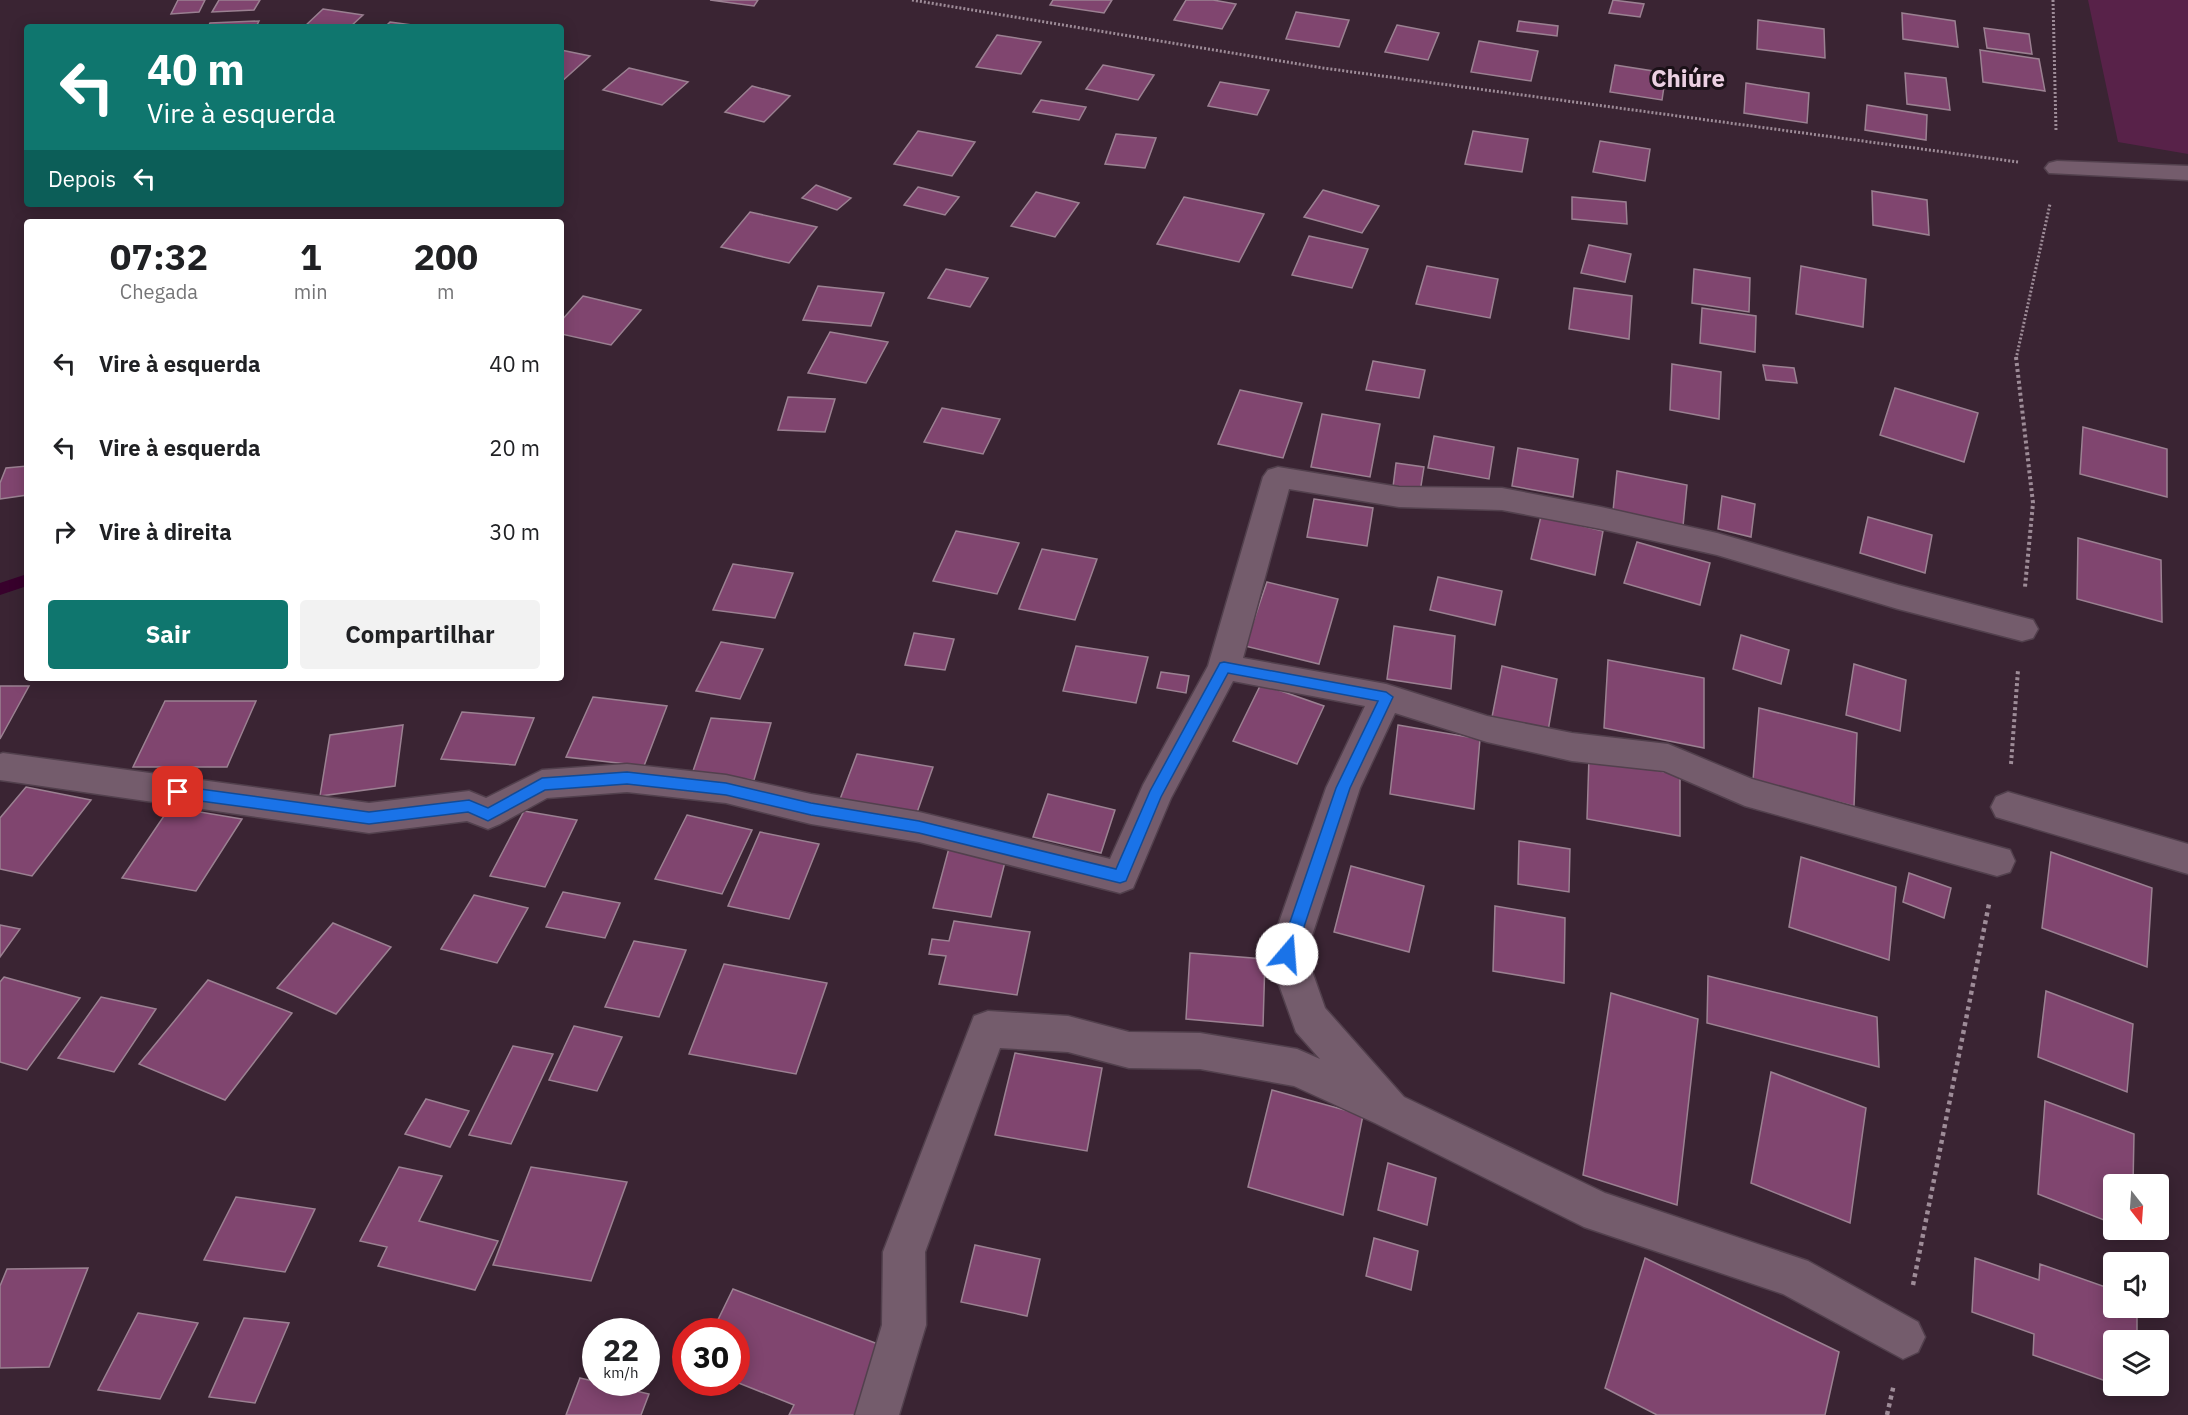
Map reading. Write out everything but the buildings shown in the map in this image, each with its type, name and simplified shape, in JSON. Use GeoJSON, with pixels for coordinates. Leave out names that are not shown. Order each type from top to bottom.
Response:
{"type":"FeatureCollection","features":[{"type":"Feature","properties":{"kind":"street"},"geometry":{"type":"LineString","coordinates":[[2057,168],[2188,173]]}},
{"type":"Feature","properties":{"kind":"street"},"geometry":{"type":"LineString","coordinates":[[3,768],[369,818],[469,806],[488,814],[542,784],[627,778],[726,789],[811,809],[919,827],[1120,877],[1155,795],[1224,667],[1278,477],[1399,496],[1502,499],[1600,518],[1717,544],[1898,597],[2022,629]]}},
{"type":"Feature","properties":{"kind":"street"},"geometry":{"type":"LineString","coordinates":[[1224,667],[1386,697],[1487,729],[1572,747],[1668,758],[1745,792],[1997,861]]}},
{"type":"Feature","properties":{"kind":"street"},"geometry":{"type":"LineString","coordinates":[[1386,697],[1343,788],[1287,954],[1310,1019],[1390,1110]]}},
{"type":"Feature","properties":{"kind":"street"},"geometry":{"type":"LineString","coordinates":[[2008,807],[2188,859]]}},
{"type":"Feature","properties":{"kind":"street"},"geometry":{"type":"LineString","coordinates":[[877,1415],[904,1325],[904,1252],[988,1029],[1068,1034],[1129,1050],[1200,1051],[1297,1068],[1390,1110],[1599,1212],[1793,1276],[1903,1337]]}},
{"type":"Feature","properties":{"kind":"path"},"geometry":{"type":"LineString","coordinates":[[912,0],[1323,68],[2057,168]]}},
{"type":"Feature","properties":{"kind":"path"},"geometry":{"type":"LineString","coordinates":[[2008,807],[2033,503],[2016,357],[2057,168],[2053,0]]}},
{"type":"Feature","properties":{"kind":"path"},"geometry":{"type":"LineString","coordinates":[[1887,1415],[1997,861]]}},
{"type":"Feature","properties":{"kind":"shaded area"},"geometry":{"type":"Polygon","coordinates":[[[2088,0],[2188,0],[2188,154],[2118,142],[2088,0]]]}},
{"type":"Feature","properties":{"kind":"waterway"},"geometry":{"type":"LineString","coordinates":[[0,589],[24,581]]}},
{"type":"Feature","properties":{"kind":"district","name":"Chiúre"},"geometry":{"type":"Point","coordinates":[1688,79]}},
{"type":"Feature","properties":{"kind":"route"},"geometry":{"type":"LineString","coordinates":[[178,792],[369,818],[469,806],[488,814],[542,784],[627,778],[726,789],[811,809],[919,827],[1120,877],[1155,795],[1224,667],[1386,697],[1343,788],[1287,954]]}}]}
